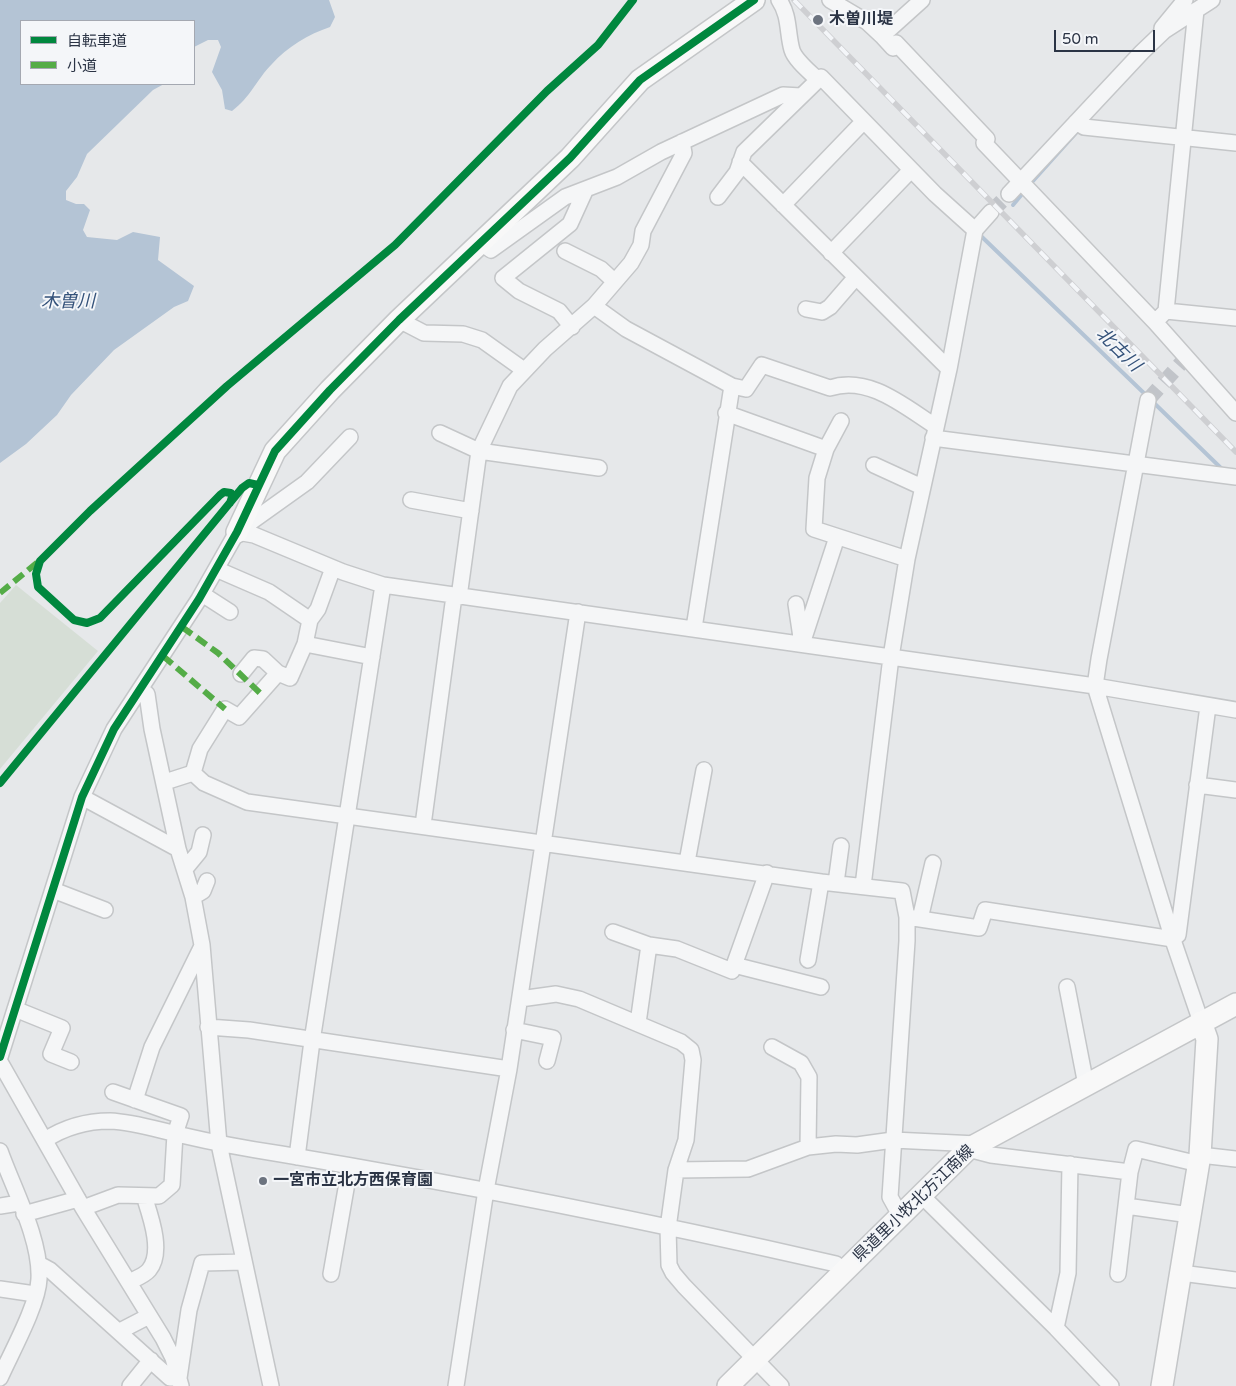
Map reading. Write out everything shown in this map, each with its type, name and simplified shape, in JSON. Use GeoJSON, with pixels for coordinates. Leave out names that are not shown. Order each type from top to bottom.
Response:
{"type":"FeatureCollection","features":[{"type":"Feature","properties":{"kind":"street"},"geometry":{"type":"LineString","coordinates":[[0,1057],[82,797],[114,729],[202,594],[238,532],[275,451],[330,390],[398,320],[570,158],[640,80],[754,0]]}},
{"type":"Feature","properties":{"kind":"street"},"geometry":{"type":"LineString","coordinates":[[779,0],[785,8],[792,51],[818,80]]}},
{"type":"Feature","properties":{"kind":"street"},"geometry":{"type":"LineString","coordinates":[[830,0],[867,22],[893,48],[896,43],[987,139],[984,142],[1155,322],[1184,360],[1236,413]]}},
{"type":"Feature","properties":{"kind":"street"},"geometry":{"type":"LineString","coordinates":[[882,36],[922,0]]}},
{"type":"Feature","properties":{"kind":"street"},"geometry":{"type":"LineString","coordinates":[[1009,194],[1020,180],[1142,52],[1185,0]]}},
{"type":"Feature","properties":{"kind":"street"},"geometry":{"type":"LineString","coordinates":[[1142,52],[1164,32],[1212,0]]}},
{"type":"Feature","properties":{"kind":"street"},"geometry":{"type":"LineString","coordinates":[[1155,322],[1166,311],[1196,10]]}},
{"type":"Feature","properties":{"kind":"street"},"geometry":{"type":"LineString","coordinates":[[718,197],[737,172],[744,152],[821,77],[911,170],[974,230]]}},
{"type":"Feature","properties":{"kind":"street"},"geometry":{"type":"LineString","coordinates":[[481,243],[491,250],[564,197],[585,191],[616,177],[682,142],[783,95],[800,96]]}},
{"type":"Feature","properties":{"kind":"street"},"geometry":{"type":"LineString","coordinates":[[783,205],[864,122]]}},
{"type":"Feature","properties":{"kind":"street"},"geometry":{"type":"LineString","coordinates":[[1076,122],[1084,127],[1236,143]]}},
{"type":"Feature","properties":{"kind":"street"},"geometry":{"type":"LineString","coordinates":[[423,825],[479,451],[510,386],[544,349],[572,327],[594,306],[631,263],[641,245],[643,231],[684,153],[682,142]]}},
{"type":"Feature","properties":{"kind":"street"},"geometry":{"type":"LineString","coordinates":[[740,162],[949,369]]}},
{"type":"Feature","properties":{"kind":"street"},"geometry":{"type":"LineString","coordinates":[[831,253],[911,170]]}},
{"type":"Feature","properties":{"kind":"street"},"geometry":{"type":"LineString","coordinates":[[572,327],[559,312],[519,292],[503,278],[570,224],[585,191]]}},
{"type":"Feature","properties":{"kind":"street"},"geometry":{"type":"LineString","coordinates":[[864,886],[890,657],[907,559],[949,369],[974,230],[991,212]]}},
{"type":"Feature","properties":{"kind":"street"},"geometry":{"type":"LineString","coordinates":[[565,251],[601,269],[614,281]]}},
{"type":"Feature","properties":{"kind":"street"},"geometry":{"type":"LineString","coordinates":[[806,309],[822,312],[830,307],[856,277]]}},
{"type":"Feature","properties":{"kind":"street"},"geometry":{"type":"LineString","coordinates":[[594,306],[626,329],[732,386],[746,389],[762,365],[830,388],[841,384],[885,393],[934,432],[1229,477]]}},
{"type":"Feature","properties":{"kind":"street"},"geometry":{"type":"LineString","coordinates":[[1166,311],[1236,318]]}},
{"type":"Feature","properties":{"kind":"street"},"geometry":{"type":"LineString","coordinates":[[398,320],[424,333],[462,334],[482,340],[524,370]]}},
{"type":"Feature","properties":{"kind":"street"},"geometry":{"type":"LineString","coordinates":[[694,628],[726,412],[732,386]]}},
{"type":"Feature","properties":{"kind":"street"},"geometry":{"type":"LineString","coordinates":[[1148,400],[1095,686],[1173,939],[1207,1039],[1199,1160],[1162,1386]]}},
{"type":"Feature","properties":{"kind":"street"},"geometry":{"type":"LineString","coordinates":[[726,412],[826,449]]}},
{"type":"Feature","properties":{"kind":"street"},"geometry":{"type":"LineString","coordinates":[[841,421],[826,449],[817,478],[814,529],[907,559]]}},
{"type":"Feature","properties":{"kind":"street"},"geometry":{"type":"LineString","coordinates":[[440,433],[479,451],[599,468]]}},
{"type":"Feature","properties":{"kind":"street"},"geometry":{"type":"LineString","coordinates":[[238,532],[306,482],[350,437]]}},
{"type":"Feature","properties":{"kind":"street"},"geometry":{"type":"LineString","coordinates":[[874,465],[922,487]]}},
{"type":"Feature","properties":{"kind":"street"},"geometry":{"type":"LineString","coordinates":[[410,500],[471,511]]}},
{"type":"Feature","properties":{"kind":"street"},"geometry":{"type":"LineString","coordinates":[[238,532],[254,535],[333,568],[383,585],[456,597],[694,628],[1095,686],[1236,710]]}},
{"type":"Feature","properties":{"kind":"street"},"geometry":{"type":"LineString","coordinates":[[802,644],[838,537]]}},
{"type":"Feature","properties":{"kind":"street"},"geometry":{"type":"LineString","coordinates":[[241,674],[254,658],[263,658],[278,673],[290,678],[305,644],[310,620],[318,609],[333,568]]}},
{"type":"Feature","properties":{"kind":"street"},"geometry":{"type":"LineString","coordinates":[[216,569],[269,592],[310,620]]}},
{"type":"Feature","properties":{"kind":"street"},"geometry":{"type":"LineString","coordinates":[[297,1157],[312,1041],[349,816],[383,585]]}},
{"type":"Feature","properties":{"kind":"street"},"geometry":{"type":"LineString","coordinates":[[202,594],[230,612]]}},
{"type":"Feature","properties":{"kind":"street"},"geometry":{"type":"LineString","coordinates":[[796,604],[802,644]]}},
{"type":"Feature","properties":{"kind":"street"},"geometry":{"type":"LineString","coordinates":[[456,1386],[486,1190],[520,998],[578,612]]}},
{"type":"Feature","properties":{"kind":"street"},"geometry":{"type":"LineString","coordinates":[[305,644],[372,657]]}},
{"type":"Feature","properties":{"kind":"street"},"geometry":{"type":"LineString","coordinates":[[193,773],[200,749],[225,708],[239,717],[278,673]]}},
{"type":"Feature","properties":{"kind":"street"},"geometry":{"type":"LineString","coordinates":[[140,689],[147,694],[152,729],[178,849],[193,897],[202,945],[219,1144],[271,1386]]}},
{"type":"Feature","properties":{"kind":"street"},"geometry":{"type":"LineString","coordinates":[[913,918],[979,928],[985,910],[1173,939],[1178,935],[1208,706]]}},
{"type":"Feature","properties":{"kind":"street"},"geometry":{"type":"LineString","coordinates":[[687,862],[704,770]]}},
{"type":"Feature","properties":{"kind":"street"},"geometry":{"type":"LineString","coordinates":[[165,782],[193,773]]}},
{"type":"Feature","properties":{"kind":"street"},"geometry":{"type":"LineString","coordinates":[[193,773],[204,783],[247,802],[543,841],[821,882],[902,891],[913,918]]}},
{"type":"Feature","properties":{"kind":"street"},"geometry":{"type":"LineString","coordinates":[[1197,786],[1236,790]]}},
{"type":"Feature","properties":{"kind":"street"},"geometry":{"type":"LineString","coordinates":[[82,797],[178,849]]}},
{"type":"Feature","properties":{"kind":"street"},"geometry":{"type":"LineString","coordinates":[[185,869],[199,852],[203,835]]}},
{"type":"Feature","properties":{"kind":"street"},"geometry":{"type":"LineString","coordinates":[[836,883],[841,846]]}},
{"type":"Feature","properties":{"kind":"street"},"geometry":{"type":"LineString","coordinates":[[900,1215],[890,1197],[907,941],[913,918],[933,863]]}},
{"type":"Feature","properties":{"kind":"street"},"geometry":{"type":"LineString","coordinates":[[613,932],[649,945],[676,949],[732,971],[767,873]]}},
{"type":"Feature","properties":{"kind":"street"},"geometry":{"type":"LineString","coordinates":[[193,897],[203,891],[207,881]]}},
{"type":"Feature","properties":{"kind":"street"},"geometry":{"type":"LineString","coordinates":[[808,960],[821,882]]}},
{"type":"Feature","properties":{"kind":"street"},"geometry":{"type":"LineString","coordinates":[[53,890],[105,910]]}},
{"type":"Feature","properties":{"kind":"street"},"geometry":{"type":"LineString","coordinates":[[135,1100],[152,1046],[202,945]]}},
{"type":"Feature","properties":{"kind":"street"},"geometry":{"type":"LineString","coordinates":[[638,1023],[649,945]]}},
{"type":"Feature","properties":{"kind":"street"},"geometry":{"type":"LineString","coordinates":[[734,965],[821,987]]}},
{"type":"Feature","properties":{"kind":"street"},"geometry":{"type":"LineString","coordinates":[[1067,987],[1086,1085]]}},
{"type":"Feature","properties":{"kind":"street"},"geometry":{"type":"LineString","coordinates":[[520,998],[556,994],[579,999],[681,1042],[691,1050],[693,1060],[686,1140],[676,1170],[668,1228],[670,1265],[673,1273],[781,1386]]}},
{"type":"Feature","properties":{"kind":"street","name":"県道里小牧北方江南線"},"geometry":{"type":"LineString","coordinates":[[728,1386],[972,1146],[1236,1004]]}},
{"type":"Feature","properties":{"kind":"street"},"geometry":{"type":"LineString","coordinates":[[15,1009],[62,1028],[51,1054],[70,1062]]}},
{"type":"Feature","properties":{"kind":"street"},"geometry":{"type":"LineString","coordinates":[[208,1027],[249,1030],[508,1069]]}},
{"type":"Feature","properties":{"kind":"street"},"geometry":{"type":"LineString","coordinates":[[514,1030],[553,1038],[547,1061]]}},
{"type":"Feature","properties":{"kind":"street"},"geometry":{"type":"LineString","coordinates":[[772,1047],[801,1064],[809,1078],[808,1147]]}},
{"type":"Feature","properties":{"kind":"street"},"geometry":{"type":"LineString","coordinates":[[0,1062],[80,1204],[129,1282],[173,1358],[180,1382]]}},
{"type":"Feature","properties":{"kind":"street"},"geometry":{"type":"LineString","coordinates":[[0,1206],[21,1209],[80,1204],[118,1195],[159,1196],[172,1184],[175,1134],[181,1116],[113,1092]]}},
{"type":"Feature","properties":{"kind":"street"},"geometry":{"type":"LineString","coordinates":[[45,1140],[58,1132],[78,1124],[111,1121],[219,1144],[486,1190],[836,1264],[843,1271]]}},
{"type":"Feature","properties":{"kind":"street"},"geometry":{"type":"LineString","coordinates":[[676,1170],[748,1169],[808,1147],[864,1145],[893,1140],[972,1146],[991,1155],[1130,1172]]}},
{"type":"Feature","properties":{"kind":"street"},"geometry":{"type":"LineString","coordinates":[[1118,1274],[1130,1172],[1136,1149],[1199,1160],[1236,1159]]}},
{"type":"Feature","properties":{"kind":"street"},"geometry":{"type":"LineString","coordinates":[[0,1151],[39,1264],[40,1280],[0,1378]]}},
{"type":"Feature","properties":{"kind":"street"},"geometry":{"type":"LineString","coordinates":[[1056,1328],[1068,1273],[1070,1164]]}},
{"type":"Feature","properties":{"kind":"street"},"geometry":{"type":"LineString","coordinates":[[331,1274],[350,1166]]}},
{"type":"Feature","properties":{"kind":"street"},"geometry":{"type":"LineString","coordinates":[[921,1195],[1056,1328],[1110,1386]]}},
{"type":"Feature","properties":{"kind":"street"},"geometry":{"type":"LineString","coordinates":[[129,1282],[150,1269],[155,1254],[155,1230],[144,1196]]}},
{"type":"Feature","properties":{"kind":"street"},"geometry":{"type":"LineString","coordinates":[[1126,1206],[1190,1215]]}},
{"type":"Feature","properties":{"kind":"street"},"geometry":{"type":"LineString","coordinates":[[180,1382],[189,1310],[202,1263],[244,1262]]}},
{"type":"Feature","properties":{"kind":"street"},"geometry":{"type":"LineString","coordinates":[[39,1264],[50,1270],[170,1378],[180,1382]]}},
{"type":"Feature","properties":{"kind":"street"},"geometry":{"type":"LineString","coordinates":[[1181,1273],[1236,1280]]}},
{"type":"Feature","properties":{"kind":"street"},"geometry":{"type":"LineString","coordinates":[[0,1289],[35,1294]]}},
{"type":"Feature","properties":{"kind":"street"},"geometry":{"type":"LineString","coordinates":[[120,1332],[149,1316]]}},
{"type":"Feature","properties":{"kind":"street"},"geometry":{"type":"LineString","coordinates":[[130,1386],[151,1360]]}},
{"type":"Feature","properties":{"kind":"shaded area"},"geometry":{"type":"Polygon","coordinates":[[[16,585],[98,651],[0,769],[0,603],[16,585]]]}},
{"type":"Feature","properties":{"kind":"water","name":"木曽川"},"geometry":{"type":"Polygon","coordinates":[[[0,0],[329,0],[335,17],[330,27],[314,33],[284,52],[266,70],[239,106],[232,111],[225,109],[222,90],[212,72],[221,47],[218,40],[208,40],[195,46],[195,20],[20,20],[20,85],[162,85],[153,90],[87,154],[77,177],[66,191],[66,200],[76,204],[84,204],[90,210],[83,230],[87,237],[117,240],[133,232],[160,237],[158,260],[194,286],[188,301],[174,307],[114,350],[71,395],[57,415],[26,444],[0,463],[0,0]]]}},
{"type":"Feature","properties":{"kind":"waterway"},"geometry":{"type":"LineString","coordinates":[[1033,181],[1076,133]]}},
{"type":"Feature","properties":{"kind":"waterway"},"geometry":{"type":"LineString","coordinates":[[1013,205],[1023,193]]}},
{"type":"Feature","properties":{"kind":"waterway","name":"北古川"},"geometry":{"type":"LineString","coordinates":[[982,237],[1148,397]]}},
{"type":"Feature","properties":{"kind":"waterway","name":"北古川"},"geometry":{"type":"LineString","coordinates":[[1153,402],[1223,470]]}},
{"type":"Feature","properties":{"kind":"tunnel"},"geometry":{"type":"LineString","coordinates":[[991,212],[1009,194]]}},
{"type":"Feature","properties":{"kind":"tunnel"},"geometry":{"type":"LineString","coordinates":[[1148,400],[1182,362]]}},
{"type":"Feature","properties":{"kind":"railway"},"geometry":{"type":"LineString","coordinates":[[794,0],[1236,452]]}},
{"type":"Feature","properties":{"kind":"marked path"},"geometry":{"type":"LineString","coordinates":[[0,593],[38,562]]}},
{"type":"Feature","properties":{"kind":"marked path"},"geometry":{"type":"LineString","coordinates":[[182,627],[218,653],[260,693]]}},
{"type":"Feature","properties":{"kind":"marked path"},"geometry":{"type":"LineString","coordinates":[[163,656],[225,709]]}},
{"type":"Feature","properties":{"kind":"cycle path"},"geometry":{"type":"LineString","coordinates":[[230,503],[231,493],[224,492],[220,495],[100,618],[87,623],[74,620],[38,587],[36,574],[40,561],[90,511],[227,386],[395,245],[547,91],[598,45],[633,0]]}},
{"type":"Feature","properties":{"kind":"cycle path"},"geometry":{"type":"LineString","coordinates":[[0,1057],[82,797],[114,729],[199,599],[237,532],[275,451],[330,390],[399,320],[570,158],[640,80],[754,0]]}},
{"type":"Feature","properties":{"kind":"cycle path"},"geometry":{"type":"LineString","coordinates":[[0,783],[242,488],[249,483],[258,485]]}},
{"type":"Feature","properties":{"kind":"place","name":"木曽川堤"},"geometry":{"type":"Point","coordinates":[818,20]}},
{"type":"Feature","properties":{"kind":"place","name":"一宮市立北方西保育園"},"geometry":{"type":"Point","coordinates":[263,1181]}}]}
